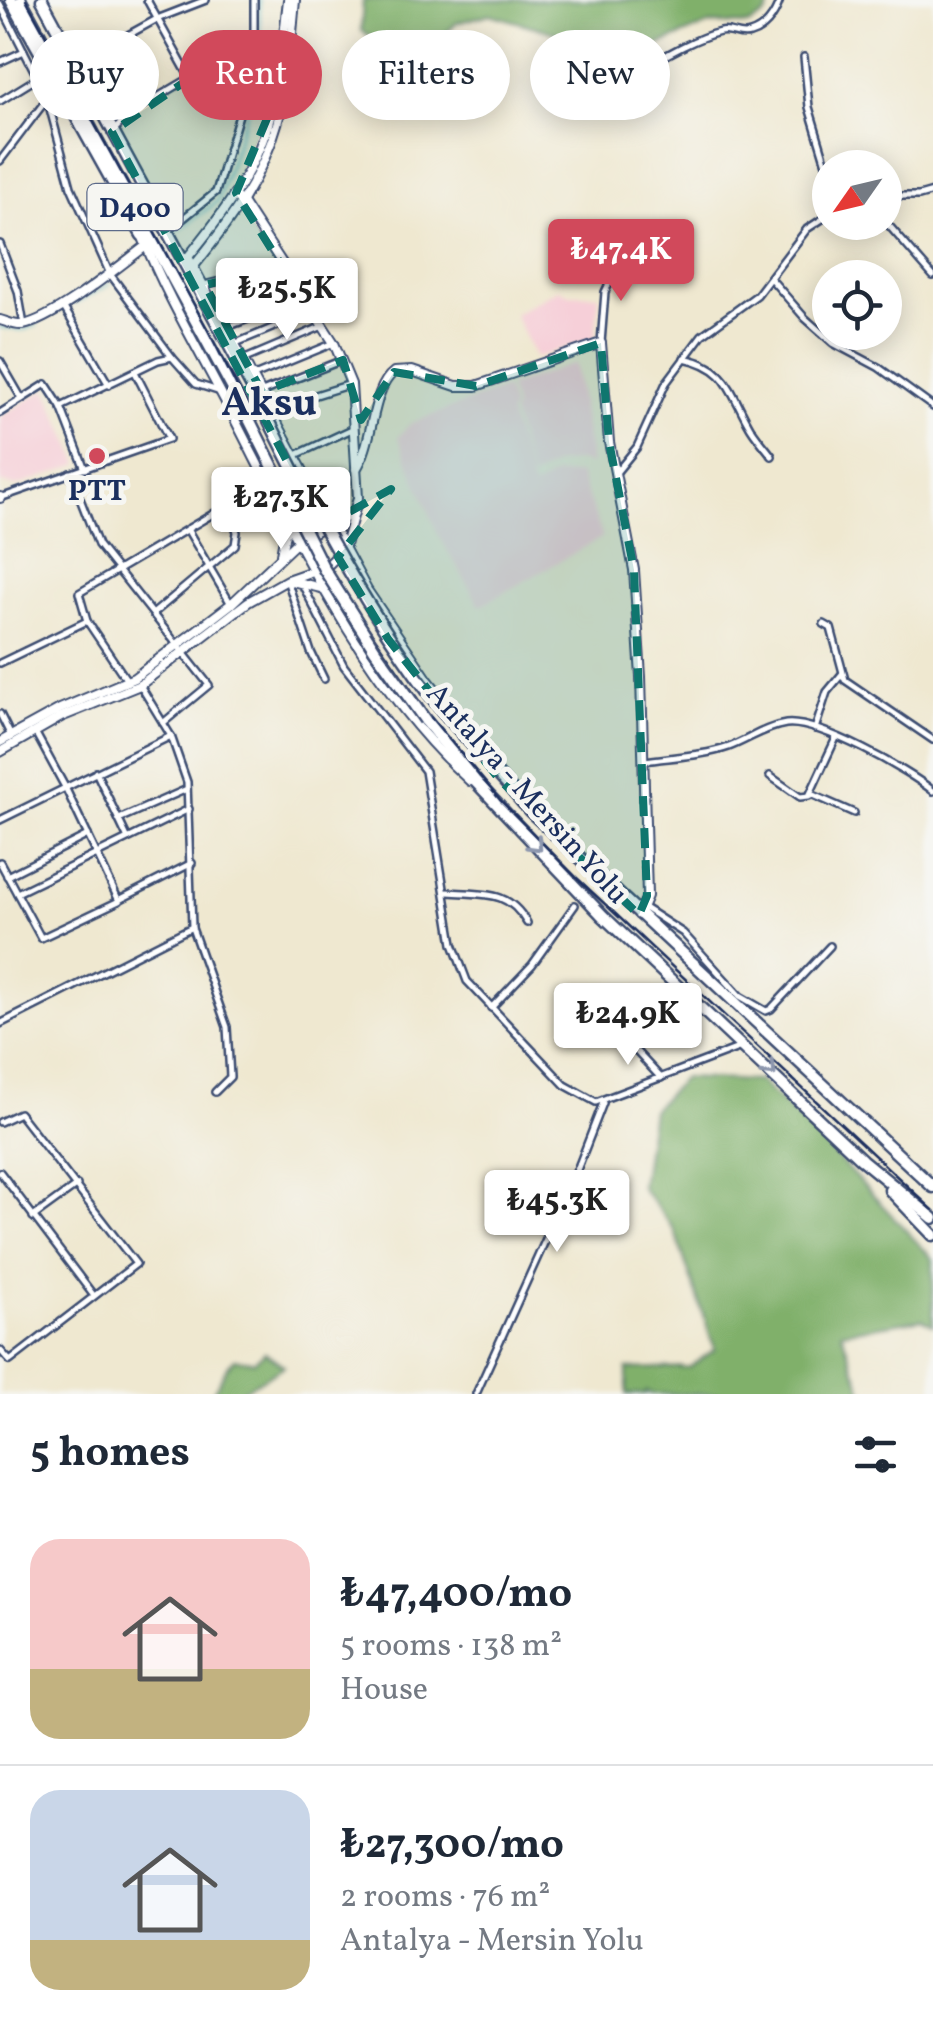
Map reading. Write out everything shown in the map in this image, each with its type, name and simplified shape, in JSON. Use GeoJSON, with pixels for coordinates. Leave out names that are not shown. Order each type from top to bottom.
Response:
{"type":"FeatureCollection","features":[{"type":"Feature","properties":{"kind":"highway"},"geometry":{"type":"LineString","coordinates":[[11,0],[144,240]]}},
{"type":"Feature","properties":{"kind":"highway","name":"Antalya - Mersin Yolu"},"geometry":{"type":"LineString","coordinates":[[21,0],[247,415],[324,569],[425,720],[503,811],[603,916],[862,1160],[933,1218]]}},
{"type":"Feature","properties":{"kind":"highway","name":"Antalya - Mersin Yolu"},"geometry":{"type":"LineString","coordinates":[[42,0],[262,406],[314,514],[367,606],[440,708],[499,780],[565,845],[641,911],[933,1185]]}},
{"type":"Feature","properties":{"kind":"highway"},"geometry":{"type":"LineString","coordinates":[[123,187],[144,240]]}},
{"type":"Feature","properties":{"kind":"highway"},"geometry":{"type":"LineString","coordinates":[[169,236],[191,262]]}},
{"type":"Feature","properties":{"kind":"highway"},"geometry":{"type":"LineString","coordinates":[[862,1160],[933,1236]]}},
{"type":"Feature","properties":{"kind":"main road"},"geometry":{"type":"LineString","coordinates":[[288,30],[292,0]]}},
{"type":"Feature","properties":{"kind":"main road"},"geometry":{"type":"LineString","coordinates":[[274,120],[268,150],[238,199],[191,262],[367,590],[428,680],[565,845]]}},
{"type":"Feature","properties":{"kind":"main road"},"geometry":{"type":"LineString","coordinates":[[0,742],[60,710],[128,682],[248,602],[287,580],[336,560],[344,550],[358,498],[355,428],[343,360],[238,199]]}},
{"type":"Feature","properties":{"kind":"main road"},"geometry":{"type":"LineString","coordinates":[[0,320],[24,325],[64,308],[110,274],[144,240],[323,589],[410,716],[448,761],[503,811]]}},
{"type":"Feature","properties":{"kind":"main road"},"geometry":{"type":"LineString","coordinates":[[356,469],[366,452],[383,384],[394,372],[412,371],[456,386],[476,386],[600,342],[609,442],[634,570],[647,896],[641,911]]}},
{"type":"Feature","properties":{"kind":"main road"},"geometry":{"type":"LineString","coordinates":[[279,505],[285,533],[279,558]]}},
{"type":"Feature","properties":{"kind":"main road"},"geometry":{"type":"LineString","coordinates":[[0,752],[61,717],[140,685],[297,542],[330,522],[352,516]]}},
{"type":"Feature","properties":{"kind":"main road"},"geometry":{"type":"LineString","coordinates":[[287,580],[323,589]]}},
{"type":"Feature","properties":{"kind":"street"},"geometry":{"type":"LineString","coordinates":[[148,0],[179,58]]}},
{"type":"Feature","properties":{"kind":"street"},"geometry":{"type":"LineString","coordinates":[[136,30],[206,0]]}},
{"type":"Feature","properties":{"kind":"street"},"geometry":{"type":"LineString","coordinates":[[254,0],[254,30]]}},
{"type":"Feature","properties":{"kind":"street"},"geometry":{"type":"LineString","coordinates":[[670,54],[720,32],[752,34],[775,14],[780,0]]}},
{"type":"Feature","properties":{"kind":"street"},"geometry":{"type":"LineString","coordinates":[[1,9],[30,62]]}},
{"type":"Feature","properties":{"kind":"street"},"geometry":{"type":"LineString","coordinates":[[0,62],[24,51]]}},
{"type":"Feature","properties":{"kind":"street"},"geometry":{"type":"LineString","coordinates":[[804,57],[813,122],[822,150]]}},
{"type":"Feature","properties":{"kind":"street"},"geometry":{"type":"LineString","coordinates":[[0,101],[30,82]]}},
{"type":"Feature","properties":{"kind":"street"},"geometry":{"type":"LineString","coordinates":[[112,132],[134,111],[179,84]]}},
{"type":"Feature","properties":{"kind":"street"},"geometry":{"type":"LineString","coordinates":[[0,161],[31,120]]}},
{"type":"Feature","properties":{"kind":"street"},"geometry":{"type":"LineString","coordinates":[[53,120],[71,187],[110,274],[196,384],[221,392]]}},
{"type":"Feature","properties":{"kind":"street"},"geometry":{"type":"LineString","coordinates":[[169,236],[216,192],[238,120]]}},
{"type":"Feature","properties":{"kind":"street"},"geometry":{"type":"LineString","coordinates":[[902,196],[933,192]]}},
{"type":"Feature","properties":{"kind":"street"},"geometry":{"type":"LineString","coordinates":[[616,474],[637,447],[666,382],[684,358],[712,326],[756,295],[812,226]]}},
{"type":"Feature","properties":{"kind":"street"},"geometry":{"type":"LineString","coordinates":[[902,240],[933,276]]}},
{"type":"Feature","properties":{"kind":"street"},"geometry":{"type":"LineString","coordinates":[[0,244],[18,291],[24,325]]}},
{"type":"Feature","properties":{"kind":"street"},"geometry":{"type":"LineString","coordinates":[[600,342],[605,292],[620,261]]}},
{"type":"Feature","properties":{"kind":"street"},"geometry":{"type":"LineString","coordinates":[[204,285],[282,266]]}},
{"type":"Feature","properties":{"kind":"street"},"geometry":{"type":"LineString","coordinates":[[771,279],[833,343],[878,367],[933,408]]}},
{"type":"Feature","properties":{"kind":"street"},"geometry":{"type":"LineString","coordinates":[[216,307],[292,282]]}},
{"type":"Feature","properties":{"kind":"street"},"geometry":{"type":"LineString","coordinates":[[227,327],[304,298]]}},
{"type":"Feature","properties":{"kind":"street"},"geometry":{"type":"LineString","coordinates":[[64,308],[109,385]]}},
{"type":"Feature","properties":{"kind":"street"},"geometry":{"type":"LineString","coordinates":[[236,342],[312,311]]}},
{"type":"Feature","properties":{"kind":"street"},"geometry":{"type":"LineString","coordinates":[[245,359],[324,326]]}},
{"type":"Feature","properties":{"kind":"street"},"geometry":{"type":"LineString","coordinates":[[254,376],[334,343]]}},
{"type":"Feature","properties":{"kind":"street"},"geometry":{"type":"LineString","coordinates":[[60,406],[172,357]]}},
{"type":"Feature","properties":{"kind":"street"},"geometry":{"type":"LineString","coordinates":[[684,358],[710,366],[726,380],[748,424],[772,456]]}},
{"type":"Feature","properties":{"kind":"street"},"geometry":{"type":"LineString","coordinates":[[262,392],[343,360]]}},
{"type":"Feature","properties":{"kind":"street"},"geometry":{"type":"LineString","coordinates":[[0,361],[22,399]]}},
{"type":"Feature","properties":{"kind":"street"},"geometry":{"type":"LineString","coordinates":[[0,497],[169,439],[135,372]]}},
{"type":"Feature","properties":{"kind":"street"},"geometry":{"type":"LineString","coordinates":[[0,413],[46,384],[60,406],[85,469]]}},
{"type":"Feature","properties":{"kind":"street"},"geometry":{"type":"LineString","coordinates":[[274,414],[302,399],[350,384]]}},
{"type":"Feature","properties":{"kind":"street"},"geometry":{"type":"LineString","coordinates":[[296,455],[355,428]]}},
{"type":"Feature","properties":{"kind":"street"},"geometry":{"type":"LineString","coordinates":[[70,473],[98,544],[210,684],[163,723]]}},
{"type":"Feature","properties":{"kind":"street"},"geometry":{"type":"LineString","coordinates":[[128,682],[87,621],[79,593],[267,482]]}},
{"type":"Feature","properties":{"kind":"street"},"geometry":{"type":"LineString","coordinates":[[154,613],[236,542],[237,532],[228,506]]}},
{"type":"Feature","properties":{"kind":"street"},"geometry":{"type":"LineString","coordinates":[[187,529],[230,604]]}},
{"type":"Feature","properties":{"kind":"street"},"geometry":{"type":"LineString","coordinates":[[287,580],[310,652],[324,680]]}},
{"type":"Feature","properties":{"kind":"street"},"geometry":{"type":"LineString","coordinates":[[301,581],[344,666],[424,771],[453,944],[468,982],[490,1008],[565,1085],[588,1100],[603,1102],[744,1046]]}},
{"type":"Feature","properties":{"kind":"street"},"geometry":{"type":"LineString","coordinates":[[0,662],[87,621]]}},
{"type":"Feature","properties":{"kind":"street"},"geometry":{"type":"LineString","coordinates":[[824,624],[831,628],[843,673],[856,689],[933,740]]}},
{"type":"Feature","properties":{"kind":"street"},"geometry":{"type":"LineString","coordinates":[[815,729],[827,692],[843,673]]}},
{"type":"Feature","properties":{"kind":"street"},"geometry":{"type":"LineString","coordinates":[[140,685],[171,736],[187,788],[192,927],[229,1037],[230,1077],[215,1092]]}},
{"type":"Feature","properties":{"kind":"street"},"geometry":{"type":"LineString","coordinates":[[0,714],[12,736]]}},
{"type":"Feature","properties":{"kind":"street"},"geometry":{"type":"LineString","coordinates":[[641,761],[728,748],[769,728],[788,724],[815,729],[890,762],[933,792]]}},
{"type":"Feature","properties":{"kind":"street"},"geometry":{"type":"LineString","coordinates":[[35,732],[118,900]]}},
{"type":"Feature","properties":{"kind":"street"},"geometry":{"type":"LineString","coordinates":[[0,820],[171,736]]}},
{"type":"Feature","properties":{"kind":"street"},"geometry":{"type":"LineString","coordinates":[[811,794],[836,738]]}},
{"type":"Feature","properties":{"kind":"street"},"geometry":{"type":"LineString","coordinates":[[96,772],[127,838]]}},
{"type":"Feature","properties":{"kind":"street"},"geometry":{"type":"LineString","coordinates":[[770,776],[800,797],[811,794],[854,812]]}},
{"type":"Feature","properties":{"kind":"street"},"geometry":{"type":"LineString","coordinates":[[118,819],[187,788]]}},
{"type":"Feature","properties":{"kind":"street"},"geometry":{"type":"LineString","coordinates":[[16,893],[188,809]]}},
{"type":"Feature","properties":{"kind":"street"},"geometry":{"type":"LineString","coordinates":[[8,876],[88,835]]}},
{"type":"Feature","properties":{"kind":"street"},"geometry":{"type":"LineString","coordinates":[[0,862],[41,938],[192,863]]}},
{"type":"Feature","properties":{"kind":"street"},"geometry":{"type":"LineString","coordinates":[[447,892],[506,899],[527,923]]}},
{"type":"Feature","properties":{"kind":"street"},"geometry":{"type":"LineString","coordinates":[[490,1008],[532,966],[575,906]]}},
{"type":"Feature","properties":{"kind":"street"},"geometry":{"type":"LineString","coordinates":[[641,911],[683,933],[740,996],[766,1012],[830,946]]}},
{"type":"Feature","properties":{"kind":"street"},"geometry":{"type":"LineString","coordinates":[[0,1024],[192,927]]}},
{"type":"Feature","properties":{"kind":"street"},"geometry":{"type":"LineString","coordinates":[[620,1034],[661,1078]]}},
{"type":"Feature","properties":{"kind":"street"},"geometry":{"type":"LineString","coordinates":[[476,1394],[577,1170],[603,1102]]}},
{"type":"Feature","properties":{"kind":"street"},"geometry":{"type":"LineString","coordinates":[[0,1122],[19,1113],[78,1184],[136,1264],[10,1361],[0,1350]]}},
{"type":"Feature","properties":{"kind":"street"},"geometry":{"type":"LineString","coordinates":[[0,1172],[94,1296]]}},
{"type":"Feature","properties":{"kind":"street"},"geometry":{"type":"LineString","coordinates":[[34,1216],[78,1184]]}},
{"type":"Feature","properties":{"kind":"highlighted area"},"geometry":{"type":"Polygon","coordinates":[[[190,78],[271,109],[236,193],[282,266],[205,285],[262,392],[343,360],[361,420],[394,372],[476,386],[601,343],[609,442],[634,570],[647,896],[639,915],[499,779],[388,639],[338,557],[391,489],[322,527],[112,132],[190,78]]]}},
{"type":"Feature","properties":{"kind":"shaded area"},"geometry":{"type":"Polygon","coordinates":[[[558,289],[570,294],[599,295],[595,338],[535,358],[514,314],[558,289]]]}},
{"type":"Feature","properties":{"kind":"shaded area"},"geometry":{"type":"Polygon","coordinates":[[[575,363],[591,465],[579,461],[556,464],[531,479],[508,387],[575,363]]]}},
{"type":"Feature","properties":{"kind":"shaded area"},"geometry":{"type":"Polygon","coordinates":[[[506,388],[512,410],[509,414],[533,488],[554,475],[579,474],[603,537],[480,606],[438,534],[398,437],[411,423],[506,388]]]}},
{"type":"Feature","properties":{"kind":"shaded area"},"geometry":{"type":"Polygon","coordinates":[[[46,389],[80,464],[17,486],[0,483],[0,417],[46,389]]]}},
{"type":"Feature","properties":{"kind":"green space"},"geometry":{"type":"Polygon","coordinates":[[[363,0],[771,0],[767,14],[748,25],[710,24],[670,40],[670,30],[546,30],[490,14],[457,23],[449,30],[361,30],[363,0]]]}},
{"type":"Feature","properties":{"kind":"green space"},"geometry":{"type":"Polygon","coordinates":[[[683,1078],[759,1081],[933,1259],[933,1325],[922,1319],[841,1332],[864,1394],[627,1394],[627,1369],[690,1367],[715,1349],[674,1229],[641,1187],[652,1110],[683,1078]]]}},
{"type":"Feature","properties":{"kind":"green space"},"geometry":{"type":"Polygon","coordinates":[[[265,1352],[284,1366],[237,1394],[212,1394],[235,1359],[254,1361],[265,1352]]]}},
{"type":"Feature","properties":{"kind":"waterway"},"geometry":{"type":"LineString","coordinates":[[259,0],[260,30]]}},
{"type":"Feature","properties":{"kind":"waterway"},"geometry":{"type":"LineString","coordinates":[[179,230],[218,201],[244,120]]}},
{"type":"Feature","properties":{"kind":"waterway"},"geometry":{"type":"LineString","coordinates":[[74,304],[109,284]]}},
{"type":"Feature","properties":{"kind":"waterway"},"geometry":{"type":"LineString","coordinates":[[0,327],[22,330],[37,325]]}},
{"type":"Feature","properties":{"kind":"tram line"},"geometry":{"type":"LineString","coordinates":[[26,0],[207,328],[318,548],[344,593],[429,715],[500,800],[576,877],[933,1210]]}},
{"type":"Feature","properties":{"kind":"place","name":"PTT"},"geometry":{"type":"Point","coordinates":[97,456]}},
{"type":"Feature","properties":{"kind":"district","name":"Aksu"},"geometry":{"type":"Point","coordinates":[269,401]}}]}
